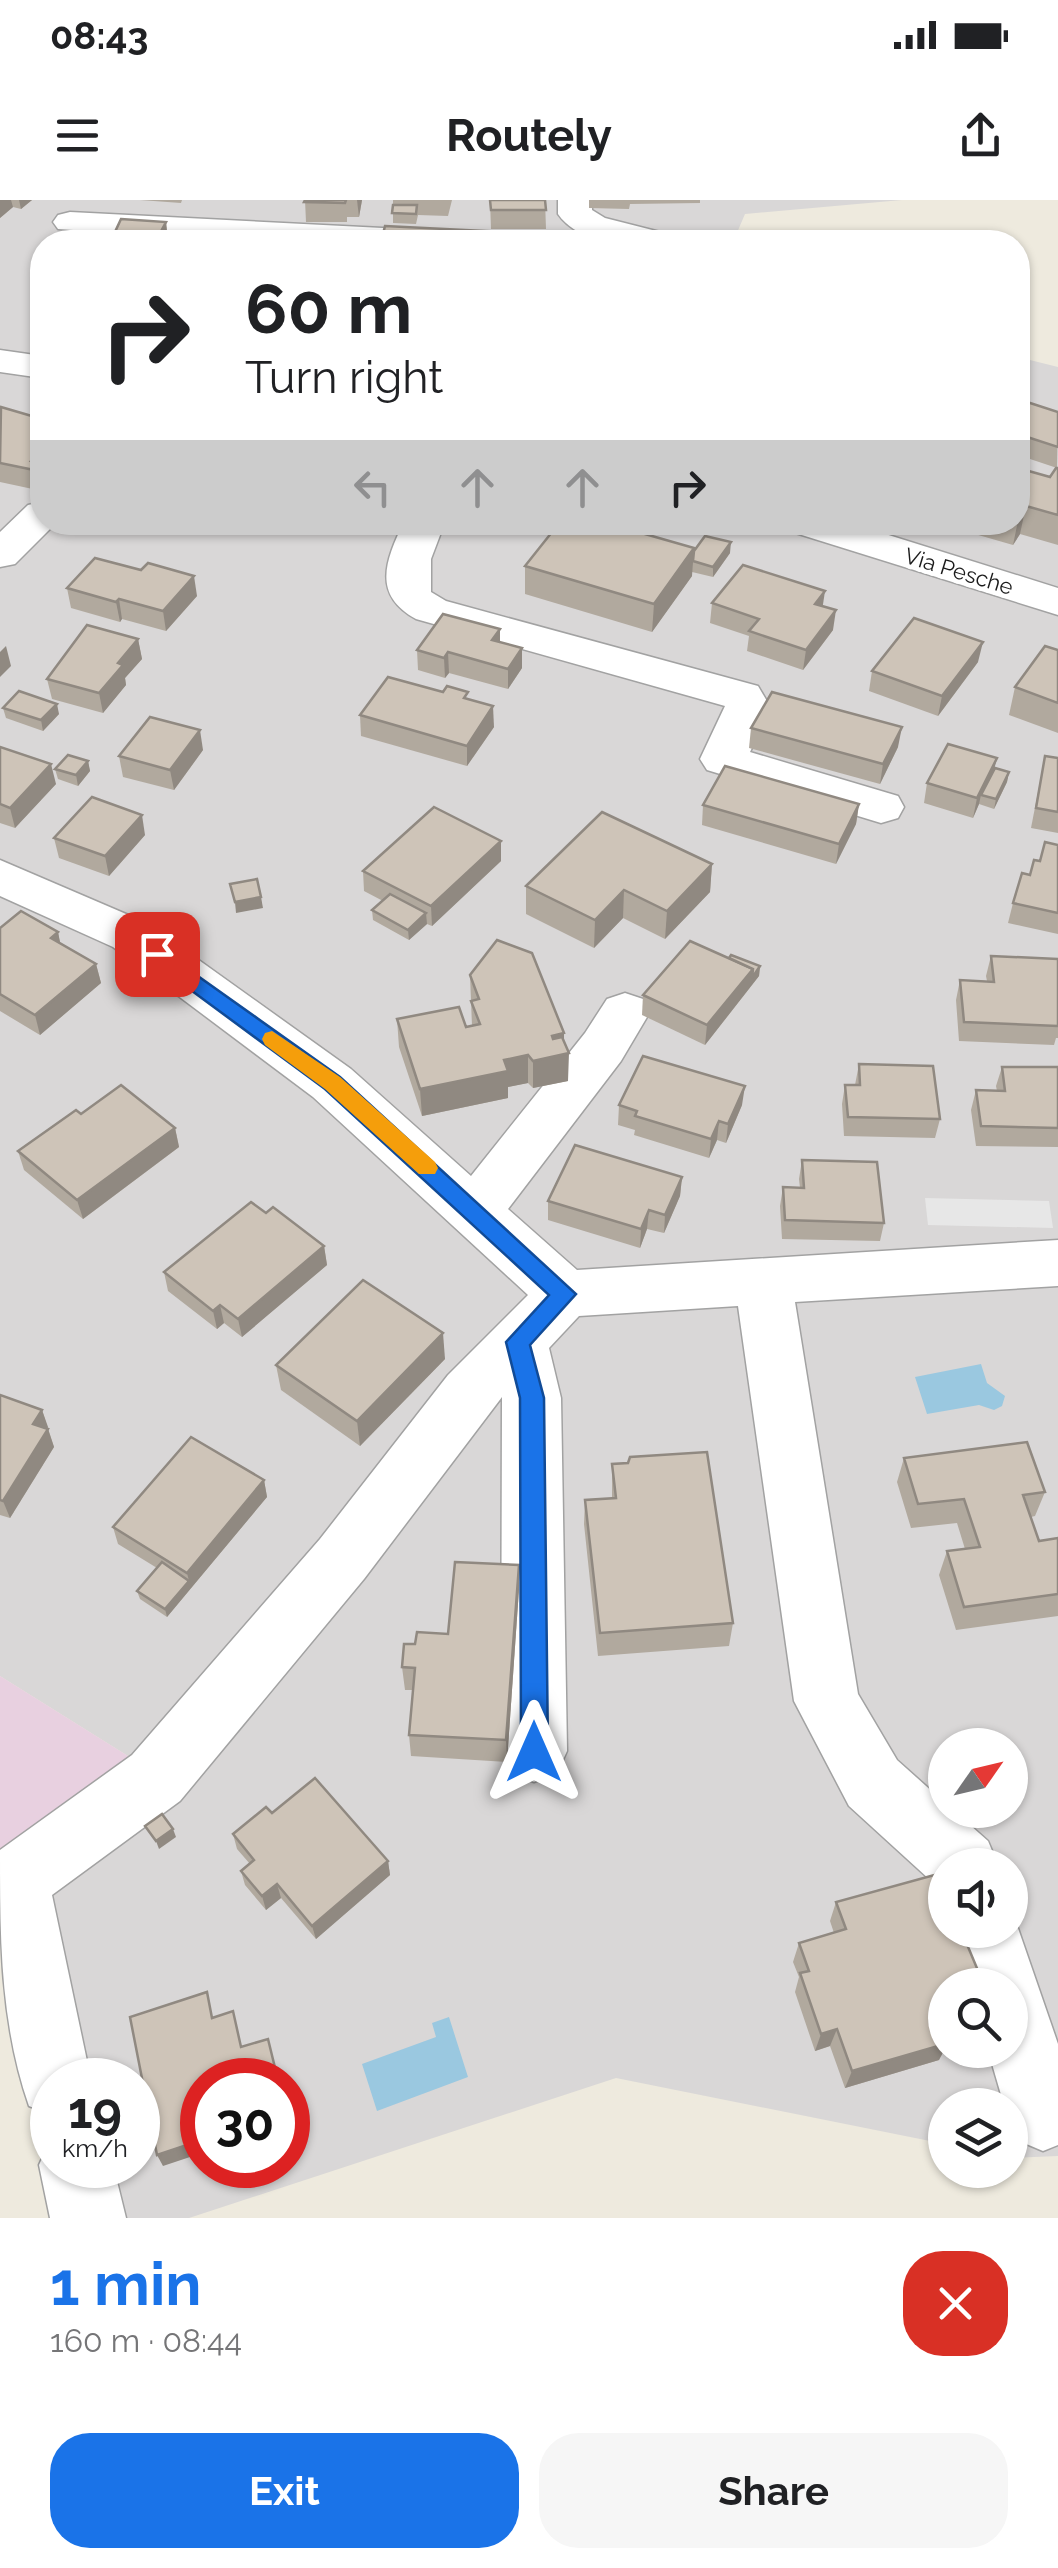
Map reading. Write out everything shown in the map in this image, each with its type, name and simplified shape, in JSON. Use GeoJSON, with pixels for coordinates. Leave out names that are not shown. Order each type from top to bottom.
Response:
{"type":"FeatureCollection","features":[{"type":"Feature","properties":{"kind":"street"},"geometry":{"type":"LineString","coordinates":[[575,200],[575,214],[593,226],[610,230]]}},
{"type":"Feature","properties":{"kind":"street"},"geometry":{"type":"LineString","coordinates":[[72,221],[231,230]]}},
{"type":"Feature","properties":{"kind":"street"},"geometry":{"type":"LineString","coordinates":[[0,361],[30,365]]}},
{"type":"Feature","properties":{"kind":"street"},"geometry":{"type":"LineString","coordinates":[[0,555],[30,526]]}},
{"type":"Feature","properties":{"kind":"street"},"geometry":{"type":"LineString","coordinates":[[419,535],[409,555],[406,582],[410,599],[430,610],[742,696],[749,708],[723,759],[881,808]]}},
{"type":"Feature","properties":{"kind":"street","name":"Via Pesche"},"geometry":{"type":"LineString","coordinates":[[844,535],[1058,602]]}},
{"type":"Feature","properties":{"kind":"street"},"geometry":{"type":"LineString","coordinates":[[0,877],[130,934],[332,1083],[564,1294]]}},
{"type":"Feature","properties":{"kind":"street"},"geometry":{"type":"LineString","coordinates":[[474,1211],[604,1047],[625,1012]]}},
{"type":"Feature","properties":{"kind":"street"},"geometry":{"type":"LineString","coordinates":[[51,2058],[8,1886],[156,1778],[342,1559],[469,1392],[564,1294],[1058,1263]]}},
{"type":"Feature","properties":{"kind":"street"},"geometry":{"type":"LineString","coordinates":[[763,1282],[826,1701],[874,1783],[945,1848]]}},
{"type":"Feature","properties":{"kind":"street"},"geometry":{"type":"LineString","coordinates":[[518,1342],[532,1398],[534,1752]]}},
{"type":"Feature","properties":{"kind":"street"},"geometry":{"type":"LineString","coordinates":[[1028,2064],[1043,2114]]}},
{"type":"Feature","properties":{"kind":"street"},"geometry":{"type":"LineString","coordinates":[[81,2188],[88,2218]]}},
{"type":"Feature","properties":{"kind":"shaded area"},"geometry":{"type":"Polygon","coordinates":[[[0,200],[902,200],[745,214],[738,230],[30,230],[30,535],[1030,535],[1030,360],[1058,367],[1058,2156],[1028,2157],[1028,2088],[928,2088],[928,2141],[616,2078],[310,2178],[310,2058],[180,2058],[180,2188],[280,2188],[189,2218],[102,2218],[96,2188],[160,2188],[160,2058],[68,2058],[35,1899],[136,1761],[0,1676],[0,200]]]}},
{"type":"Feature","properties":{"kind":"shaded area"},"geometry":{"type":"Polygon","coordinates":[[[925,1198],[1049,1201],[1053,1228],[928,1225],[925,1198]]]}},
{"type":"Feature","properties":{"kind":"shaded area"},"geometry":{"type":"Polygon","coordinates":[[[0,1676],[136,1761],[0,1897],[0,1676]]]}},
{"type":"Feature","properties":{"kind":"water"},"geometry":{"type":"Polygon","coordinates":[[[981,1364],[987,1383],[1005,1396],[1002,1406],[994,1410],[979,1405],[927,1414],[915,1377],[981,1364]]]}},
{"type":"Feature","properties":{"kind":"water"},"geometry":{"type":"Polygon","coordinates":[[[449,2017],[468,2077],[377,2111],[362,2064],[436,2037],[432,2023],[449,2017]]]}},
{"type":"Feature","properties":{"kind":"building"},"geometry":{"type":"Polygon","coordinates":[[[305,200],[346,200],[345,203],[305,200]]]}},
{"type":"Feature","properties":{"kind":"building"},"geometry":{"type":"Polygon","coordinates":[[[490,200],[545,200],[546,210],[491,210],[490,200]]]}},
{"type":"Feature","properties":{"kind":"building"},"geometry":{"type":"Polygon","coordinates":[[[393,205],[417,205],[416,214],[392,213],[393,205]]]}},
{"type":"Feature","properties":{"kind":"building"},"geometry":{"type":"Polygon","coordinates":[[[121,219],[166,222],[162,230],[116,230],[121,219]]]}},
{"type":"Feature","properties":{"kind":"building"},"geometry":{"type":"Polygon","coordinates":[[[385,226],[464,230],[384,230],[385,226]]]}},
{"type":"Feature","properties":{"kind":"building"},"geometry":{"type":"Polygon","coordinates":[[[1030,403],[1058,412],[1058,447],[1030,438],[1030,403]]]}},
{"type":"Feature","properties":{"kind":"building"},"geometry":{"type":"Polygon","coordinates":[[[1,407],[30,415],[30,469],[0,463],[1,407]]]}},
{"type":"Feature","properties":{"kind":"building"},"geometry":{"type":"Polygon","coordinates":[[[1058,468],[1058,515],[1030,507],[1030,471],[1050,477],[1058,468]]]}},
{"type":"Feature","properties":{"kind":"building"},"geometry":{"type":"Polygon","coordinates":[[[550,535],[648,535],[694,548],[654,604],[525,566],[550,535]]]}},
{"type":"Feature","properties":{"kind":"building"},"geometry":{"type":"Polygon","coordinates":[[[705,536],[731,542],[713,567],[693,561],[694,551],[705,536]]]}},
{"type":"Feature","properties":{"kind":"building"},"geometry":{"type":"Polygon","coordinates":[[[95,558],[141,570],[148,563],[194,576],[163,611],[67,588],[95,558]]]}},
{"type":"Feature","properties":{"kind":"building"},"geometry":{"type":"Polygon","coordinates":[[[743,565],[825,591],[815,604],[836,610],[806,650],[749,631],[759,619],[712,603],[743,565]]]}},
{"type":"Feature","properties":{"kind":"building"},"geometry":{"type":"Polygon","coordinates":[[[443,614],[500,629],[492,640],[522,648],[508,669],[448,652],[444,658],[417,650],[443,614]]]}},
{"type":"Feature","properties":{"kind":"building"},"geometry":{"type":"Polygon","coordinates":[[[914,618],[983,642],[942,696],[872,671],[914,618]]]}},
{"type":"Feature","properties":{"kind":"building"},"geometry":{"type":"Polygon","coordinates":[[[87,625],[138,639],[118,663],[123,665],[99,693],[47,679],[87,625]]]}},
{"type":"Feature","properties":{"kind":"building"},"geometry":{"type":"Polygon","coordinates":[[[1045,646],[1058,650],[1058,703],[1015,687],[1045,646]]]}},
{"type":"Feature","properties":{"kind":"building"},"geometry":{"type":"Polygon","coordinates":[[[388,677],[443,692],[447,686],[468,692],[464,698],[493,706],[467,746],[360,715],[388,677]]]}},
{"type":"Feature","properties":{"kind":"building"},"geometry":{"type":"Polygon","coordinates":[[[19,691],[57,704],[41,720],[3,708],[19,691]]]}},
{"type":"Feature","properties":{"kind":"building"},"geometry":{"type":"Polygon","coordinates":[[[772,692],[902,727],[883,764],[751,728],[772,692]]]}},
{"type":"Feature","properties":{"kind":"building"},"geometry":{"type":"Polygon","coordinates":[[[150,717],[200,730],[170,770],[119,756],[150,717]]]}},
{"type":"Feature","properties":{"kind":"building"},"geometry":{"type":"Polygon","coordinates":[[[948,744],[997,758],[977,798],[927,783],[948,744]]]}},
{"type":"Feature","properties":{"kind":"building"},"geometry":{"type":"Polygon","coordinates":[[[0,747],[51,764],[10,808],[0,804],[0,747]]]}},
{"type":"Feature","properties":{"kind":"building"},"geometry":{"type":"Polygon","coordinates":[[[68,755],[88,761],[76,775],[55,769],[68,755]]]}},
{"type":"Feature","properties":{"kind":"building"},"geometry":{"type":"Polygon","coordinates":[[[1045,756],[1058,758],[1058,812],[1036,808],[1045,756]]]}},
{"type":"Feature","properties":{"kind":"building"},"geometry":{"type":"Polygon","coordinates":[[[725,766],[859,804],[839,844],[703,805],[725,766]]]}},
{"type":"Feature","properties":{"kind":"building"},"geometry":{"type":"Polygon","coordinates":[[[995,768],[1009,772],[996,799],[981,795],[995,768]]]}},
{"type":"Feature","properties":{"kind":"building"},"geometry":{"type":"Polygon","coordinates":[[[92,797],[142,815],[105,856],[54,838],[92,797]]]}},
{"type":"Feature","properties":{"kind":"building"},"geometry":{"type":"Polygon","coordinates":[[[434,807],[501,841],[431,906],[363,871],[434,807]]]}},
{"type":"Feature","properties":{"kind":"building"},"geometry":{"type":"Polygon","coordinates":[[[602,812],[712,864],[667,911],[624,890],[595,920],[526,886],[602,812]]]}},
{"type":"Feature","properties":{"kind":"building"},"geometry":{"type":"Polygon","coordinates":[[[1045,842],[1058,845],[1058,913],[1013,903],[1022,873],[1030,875],[1034,860],[1040,861],[1045,842]]]}},
{"type":"Feature","properties":{"kind":"building"},"geometry":{"type":"Polygon","coordinates":[[[257,879],[261,897],[235,902],[230,884],[257,879]]]}},
{"type":"Feature","properties":{"kind":"building"},"geometry":{"type":"Polygon","coordinates":[[[390,894],[426,913],[408,930],[372,910],[390,894]]]}},
{"type":"Feature","properties":{"kind":"building"},"geometry":{"type":"Polygon","coordinates":[[[21,911],[58,932],[51,938],[96,964],[35,1015],[0,994],[0,928],[21,911]]]}},
{"type":"Feature","properties":{"kind":"building"},"geometry":{"type":"Polygon","coordinates":[[[497,940],[532,953],[564,1033],[552,1036],[553,1039],[562,1037],[569,1053],[533,1061],[528,1055],[504,1060],[508,1071],[420,1089],[397,1019],[459,1007],[466,1027],[480,1024],[471,1001],[479,999],[470,975],[497,940]]]}},
{"type":"Feature","properties":{"kind":"building"},"geometry":{"type":"Polygon","coordinates":[[[690,941],[753,969],[707,1025],[643,995],[690,941]]]}},
{"type":"Feature","properties":{"kind":"building"},"geometry":{"type":"Polygon","coordinates":[[[731,955],[760,966],[752,978],[753,969],[729,958],[731,955]]]}},
{"type":"Feature","properties":{"kind":"building"},"geometry":{"type":"Polygon","coordinates":[[[991,956],[1058,959],[1058,1026],[964,1022],[960,980],[994,982],[991,956]]]}},
{"type":"Feature","properties":{"kind":"building"},"geometry":{"type":"Polygon","coordinates":[[[643,1056],[745,1086],[728,1124],[719,1121],[711,1139],[635,1116],[637,1111],[619,1105],[643,1056]]]}},
{"type":"Feature","properties":{"kind":"building"},"geometry":{"type":"Polygon","coordinates":[[[859,1064],[933,1066],[940,1119],[848,1117],[845,1085],[860,1085],[859,1064]]]}},
{"type":"Feature","properties":{"kind":"building"},"geometry":{"type":"Polygon","coordinates":[[[1002,1067],[1058,1067],[1058,1128],[981,1126],[976,1090],[1005,1091],[1002,1067]]]}},
{"type":"Feature","properties":{"kind":"building"},"geometry":{"type":"Polygon","coordinates":[[[121,1085],[175,1128],[77,1200],[18,1151],[76,1110],[81,1114],[121,1085]]]}},
{"type":"Feature","properties":{"kind":"building"},"geometry":{"type":"Polygon","coordinates":[[[575,1145],[682,1177],[665,1215],[649,1210],[641,1229],[548,1201],[575,1145]]]}},
{"type":"Feature","properties":{"kind":"building"},"geometry":{"type":"Polygon","coordinates":[[[802,1160],[877,1162],[884,1223],[785,1220],[783,1187],[804,1188],[802,1160]]]}},
{"type":"Feature","properties":{"kind":"building"},"geometry":{"type":"Polygon","coordinates":[[[251,1202],[266,1213],[273,1207],[324,1246],[238,1319],[220,1305],[213,1311],[164,1272],[251,1202]]]}},
{"type":"Feature","properties":{"kind":"building"},"geometry":{"type":"Polygon","coordinates":[[[363,1280],[443,1333],[357,1421],[276,1365],[363,1280]]]}},
{"type":"Feature","properties":{"kind":"building"},"geometry":{"type":"Polygon","coordinates":[[[0,1395],[42,1410],[33,1424],[48,1429],[3,1501],[0,1500],[0,1395]]]}},
{"type":"Feature","properties":{"kind":"building"},"geometry":{"type":"Polygon","coordinates":[[[191,1437],[264,1480],[187,1573],[113,1527],[191,1437]]]}},
{"type":"Feature","properties":{"kind":"building"},"geometry":{"type":"Polygon","coordinates":[[[1027,1442],[1045,1492],[1023,1495],[1039,1541],[1058,1538],[1058,1594],[964,1607],[947,1551],[980,1547],[964,1499],[918,1504],[904,1458],[1027,1442]]]}},
{"type":"Feature","properties":{"kind":"building"},"geometry":{"type":"Polygon","coordinates":[[[707,1452],[733,1623],[600,1633],[585,1500],[616,1498],[612,1464],[628,1463],[630,1457],[707,1452]]]}},
{"type":"Feature","properties":{"kind":"building"},"geometry":{"type":"Polygon","coordinates":[[[162,1562],[189,1581],[165,1609],[137,1591],[162,1562]]]}},
{"type":"Feature","properties":{"kind":"building"},"geometry":{"type":"Polygon","coordinates":[[[455,1562],[519,1565],[506,1740],[409,1735],[415,1668],[402,1667],[404,1644],[415,1644],[417,1632],[448,1634],[455,1562]]]}},
{"type":"Feature","properties":{"kind":"building"},"geometry":{"type":"Polygon","coordinates":[[[315,1778],[388,1861],[312,1926],[277,1884],[262,1896],[241,1871],[254,1860],[233,1834],[266,1807],[272,1813],[315,1778]]]}},
{"type":"Feature","properties":{"kind":"building"},"geometry":{"type":"Polygon","coordinates":[[[162,1814],[173,1829],[156,1841],[145,1826],[162,1814]]]}},
{"type":"Feature","properties":{"kind":"building"},"geometry":{"type":"Polygon","coordinates":[[[928,1877],[928,1948],[969,1948],[977,1968],[928,1968],[928,2049],[852,2071],[837,2029],[821,2034],[800,1973],[809,1971],[799,1943],[846,1929],[836,1902],[928,1877]]]}},
{"type":"Feature","properties":{"kind":"building"},"geometry":{"type":"Polygon","coordinates":[[[207,1992],[212,2018],[233,2011],[241,2047],[268,2039],[273,2058],[180,2058],[180,2147],[160,2154],[160,2058],[138,2058],[130,2017],[207,1992]]]}},
{"type":"Feature","properties":{"kind":"slow traffic"},"geometry":{"type":"LineString","coordinates":[[272,1039],[332,1083],[427,1168]]}},
{"type":"Feature","properties":{"kind":"route"},"geometry":{"type":"LineString","coordinates":[[157,954],[332,1083],[564,1294],[518,1342],[532,1398],[534,1752]]}}]}
